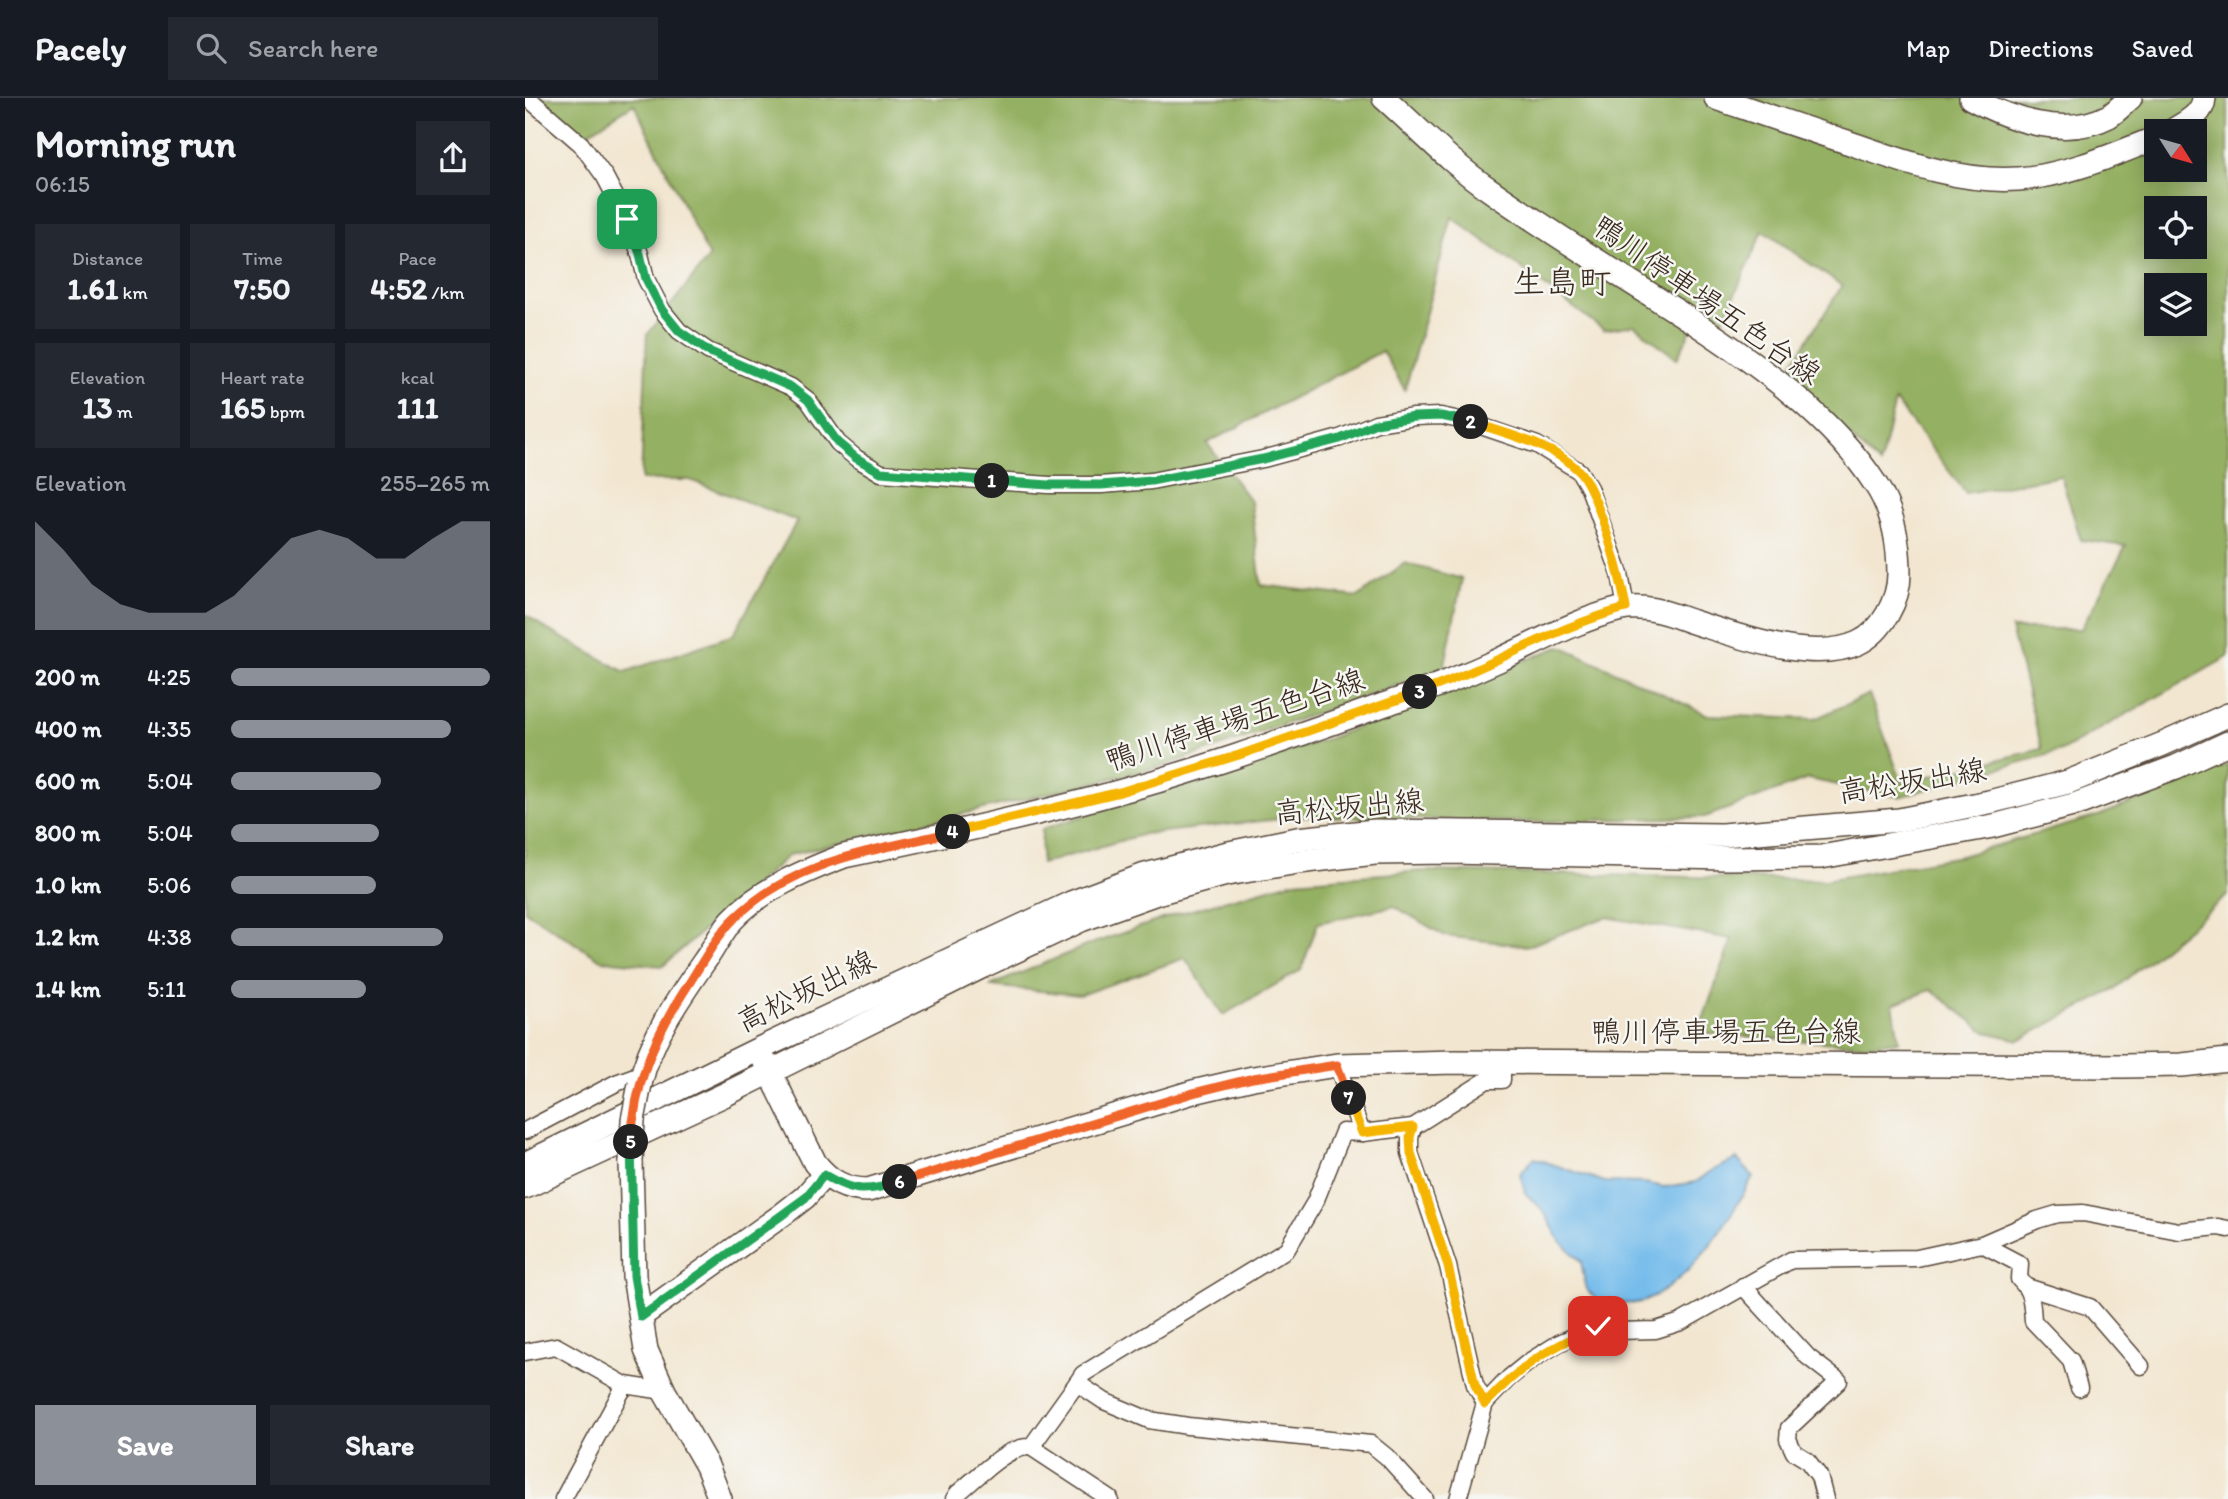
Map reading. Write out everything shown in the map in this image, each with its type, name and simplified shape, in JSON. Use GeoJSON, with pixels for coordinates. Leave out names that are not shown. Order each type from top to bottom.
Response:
{"type":"FeatureCollection","features":[{"type":"Feature","properties":{"kind":"main road","name":"鴨川停車場五色台線"},"geometry":{"type":"LineString","coordinates":[[720,1499],[707,1466],[664,1391],[646,1350],[634,1276],[631,1162],[633,1120],[641,1079],[651,1050],[666,1020],[732,920],[765,893],[807,870],[844,856],[1120,792],[1239,755],[1437,686],[1607,613],[1626,608],[1646,608],[1791,648],[1825,651],[1845,648],[1864,640],[1890,610],[1898,589],[1898,562],[1892,518],[1876,485],[1823,422],[1784,387],[1723,342],[1469,176],[1384,98]]}},
{"type":"Feature","properties":{"kind":"main road"},"geometry":{"type":"LineString","coordinates":[[1716,98],[1888,156],[1951,174],[1986,180],[2020,179],[2059,172],[2144,142]]}},
{"type":"Feature","properties":{"kind":"main road"},"geometry":{"type":"LineString","coordinates":[[1971,98],[2017,119],[2048,125],[2074,126],[2094,122],[2111,114],[2130,98]]}},
{"type":"Feature","properties":{"kind":"main road"},"geometry":{"type":"LineString","coordinates":[[2192,119],[2204,106],[2204,98]]}},
{"type":"Feature","properties":{"kind":"main road","name":"高松坂出線"},"geometry":{"type":"LineString","coordinates":[[525,1164],[972,947],[1071,903],[1145,875],[1224,853],[1297,839],[1375,831],[1722,835],[1899,820],[1989,802],[2068,782],[2228,715]]}},
{"type":"Feature","properties":{"kind":"main road","name":"高松坂出線"},"geometry":{"type":"LineString","coordinates":[[525,1187],[770,1072],[1081,920],[1157,893],[1227,874],[1375,853],[1727,858],[1821,856],[1993,826],[2077,804],[2176,767],[2228,743]]}},
{"type":"Feature","properties":{"kind":"main road"},"geometry":{"type":"LineString","coordinates":[[641,1317],[805,1198],[824,1175],[815,1163],[759,1049]]}},
{"type":"Feature","properties":{"kind":"main road","name":"鴨川停車場五色台線"},"geometry":{"type":"LineString","coordinates":[[824,1175],[854,1190],[878,1189],[1193,1093],[1253,1078],[1337,1065],[1502,1062],[2123,1066],[2182,1065],[2228,1060]]}},
{"type":"Feature","properties":{"kind":"street"},"geometry":{"type":"LineString","coordinates":[[528,98],[581,144],[605,177],[627,219],[646,279],[662,310],[679,331],[708,351],[791,387],[808,400],[838,443],[856,458],[881,472],[1049,485],[1151,481],[1263,459],[1340,439],[1376,423],[1441,416],[1469,422],[1537,445],[1579,471],[1589,488],[1620,575],[1626,608]]}},
{"type":"Feature","properties":{"kind":"street"},"geometry":{"type":"LineString","coordinates":[[1031,1447],[1083,1374],[1287,1249],[1315,1202],[1343,1132],[1362,1133],[1413,1127],[1487,1080],[1502,1080],[1502,1062]]}},
{"type":"Feature","properties":{"kind":"street"},"geometry":{"type":"LineString","coordinates":[[1337,1065],[1362,1133]]}},
{"type":"Feature","properties":{"kind":"street"},"geometry":{"type":"LineString","coordinates":[[525,1131],[616,1083],[641,1079]]}},
{"type":"Feature","properties":{"kind":"street"},"geometry":{"type":"LineString","coordinates":[[1413,1127],[1410,1137],[1411,1153],[1448,1266],[1475,1385],[1485,1404]]}},
{"type":"Feature","properties":{"kind":"street"},"geometry":{"type":"LineString","coordinates":[[1458,1499],[1485,1404],[1530,1360],[1559,1343],[1598,1326],[1617,1331],[1656,1330],[1681,1322],[1791,1260],[1917,1258],[1982,1244],[2057,1214],[2083,1213],[2179,1231],[2218,1227],[2228,1229]]}},
{"type":"Feature","properties":{"kind":"street"},"geometry":{"type":"LineString","coordinates":[[1982,1244],[2020,1264],[2018,1279],[2027,1287],[2090,1307],[2141,1366]]}},
{"type":"Feature","properties":{"kind":"street"},"geometry":{"type":"LineString","coordinates":[[1743,1286],[1808,1357],[1839,1381],[1789,1428],[1788,1439],[1794,1452],[1807,1460],[1819,1476],[1825,1499]]}},
{"type":"Feature","properties":{"kind":"street"},"geometry":{"type":"LineString","coordinates":[[2027,1287],[2032,1302],[2033,1321],[2071,1361],[2079,1388]]}},
{"type":"Feature","properties":{"kind":"street"},"geometry":{"type":"LineString","coordinates":[[525,1352],[556,1346],[625,1385],[664,1391]]}},
{"type":"Feature","properties":{"kind":"street"},"geometry":{"type":"LineString","coordinates":[[1077,1383],[1104,1401],[1149,1420],[1371,1444],[1387,1457],[1425,1499]]}},
{"type":"Feature","properties":{"kind":"street"},"geometry":{"type":"LineString","coordinates":[[563,1499],[625,1385]]}},
{"type":"Feature","properties":{"kind":"street"},"geometry":{"type":"LineString","coordinates":[[954,1499],[1006,1454],[1021,1446],[1031,1447],[1110,1499]]}},
{"type":"Feature","properties":{"kind":"green space"},"geometry":{"type":"Polygon","coordinates":[[[541,98],[2228,98],[2228,657],[2061,751],[1899,797],[1808,779],[1705,817],[1525,822],[1308,816],[1144,834],[1041,864],[1042,829],[1330,738],[1561,646],[1708,715],[1815,719],[1869,694],[1902,783],[2042,749],[2011,629],[2081,629],[2126,546],[2081,540],[2061,476],[1966,493],[1895,401],[1880,465],[1785,375],[1842,286],[1763,231],[1721,325],[1699,313],[1677,359],[1634,325],[1604,330],[1452,217],[1405,390],[1382,351],[1207,443],[1251,502],[1261,585],[1358,597],[1405,563],[1462,579],[1444,669],[1164,766],[789,855],[663,966],[601,960],[525,911],[525,614],[548,630],[625,672],[733,635],[797,521],[690,480],[641,480],[647,335],[709,257],[634,104],[580,138],[541,98]]]}},
{"type":"Feature","properties":{"kind":"green space"},"geometry":{"type":"Polygon","coordinates":[[[2228,765],[2228,895],[2112,991],[2019,1040],[1986,1032],[1931,990],[1893,1004],[1899,1041],[1864,1045],[1698,1033],[1732,939],[1606,917],[1528,946],[1445,936],[1394,906],[1318,923],[1301,970],[1223,1015],[1185,958],[1080,995],[990,986],[1088,945],[1174,915],[1294,881],[1423,871],[1825,880],[1961,856],[2098,816],[2228,765]]]}},
{"type":"Feature","properties":{"kind":"water"},"geometry":{"type":"Polygon","coordinates":[[[1534,1158],[1605,1182],[1645,1183],[1664,1187],[1696,1182],[1711,1171],[1737,1159],[1753,1176],[1722,1229],[1680,1278],[1647,1300],[1617,1303],[1598,1301],[1586,1289],[1581,1261],[1560,1241],[1543,1210],[1526,1194],[1520,1174],[1534,1158]]]}},
{"type":"Feature","properties":{"kind":"district","name":"生島町"},"geometry":{"type":"Point","coordinates":[1562,281]}},
{"type":"Feature","properties":{"kind":"route"},"geometry":{"type":"LineString","coordinates":[[627,219],[646,279],[662,310],[679,331],[708,351],[791,387],[808,400],[838,443],[856,458],[881,472],[1049,485],[1151,481],[1263,459],[1340,439],[1376,423],[1441,416],[1469,422],[1537,445],[1579,471],[1589,488],[1620,575],[1626,608],[1607,613],[1437,686],[1239,755],[1120,792],[844,856],[807,870],[765,893],[732,920],[700,967],[666,1020],[643,1073],[633,1120],[631,1162],[634,1276],[641,1317],[805,1198],[824,1175],[854,1190],[878,1189],[1193,1093],[1253,1078],[1337,1065],[1362,1133],[1413,1127],[1410,1137],[1411,1153],[1448,1266],[1475,1385],[1485,1404],[1530,1360],[1559,1343],[1598,1326]]}}]}
